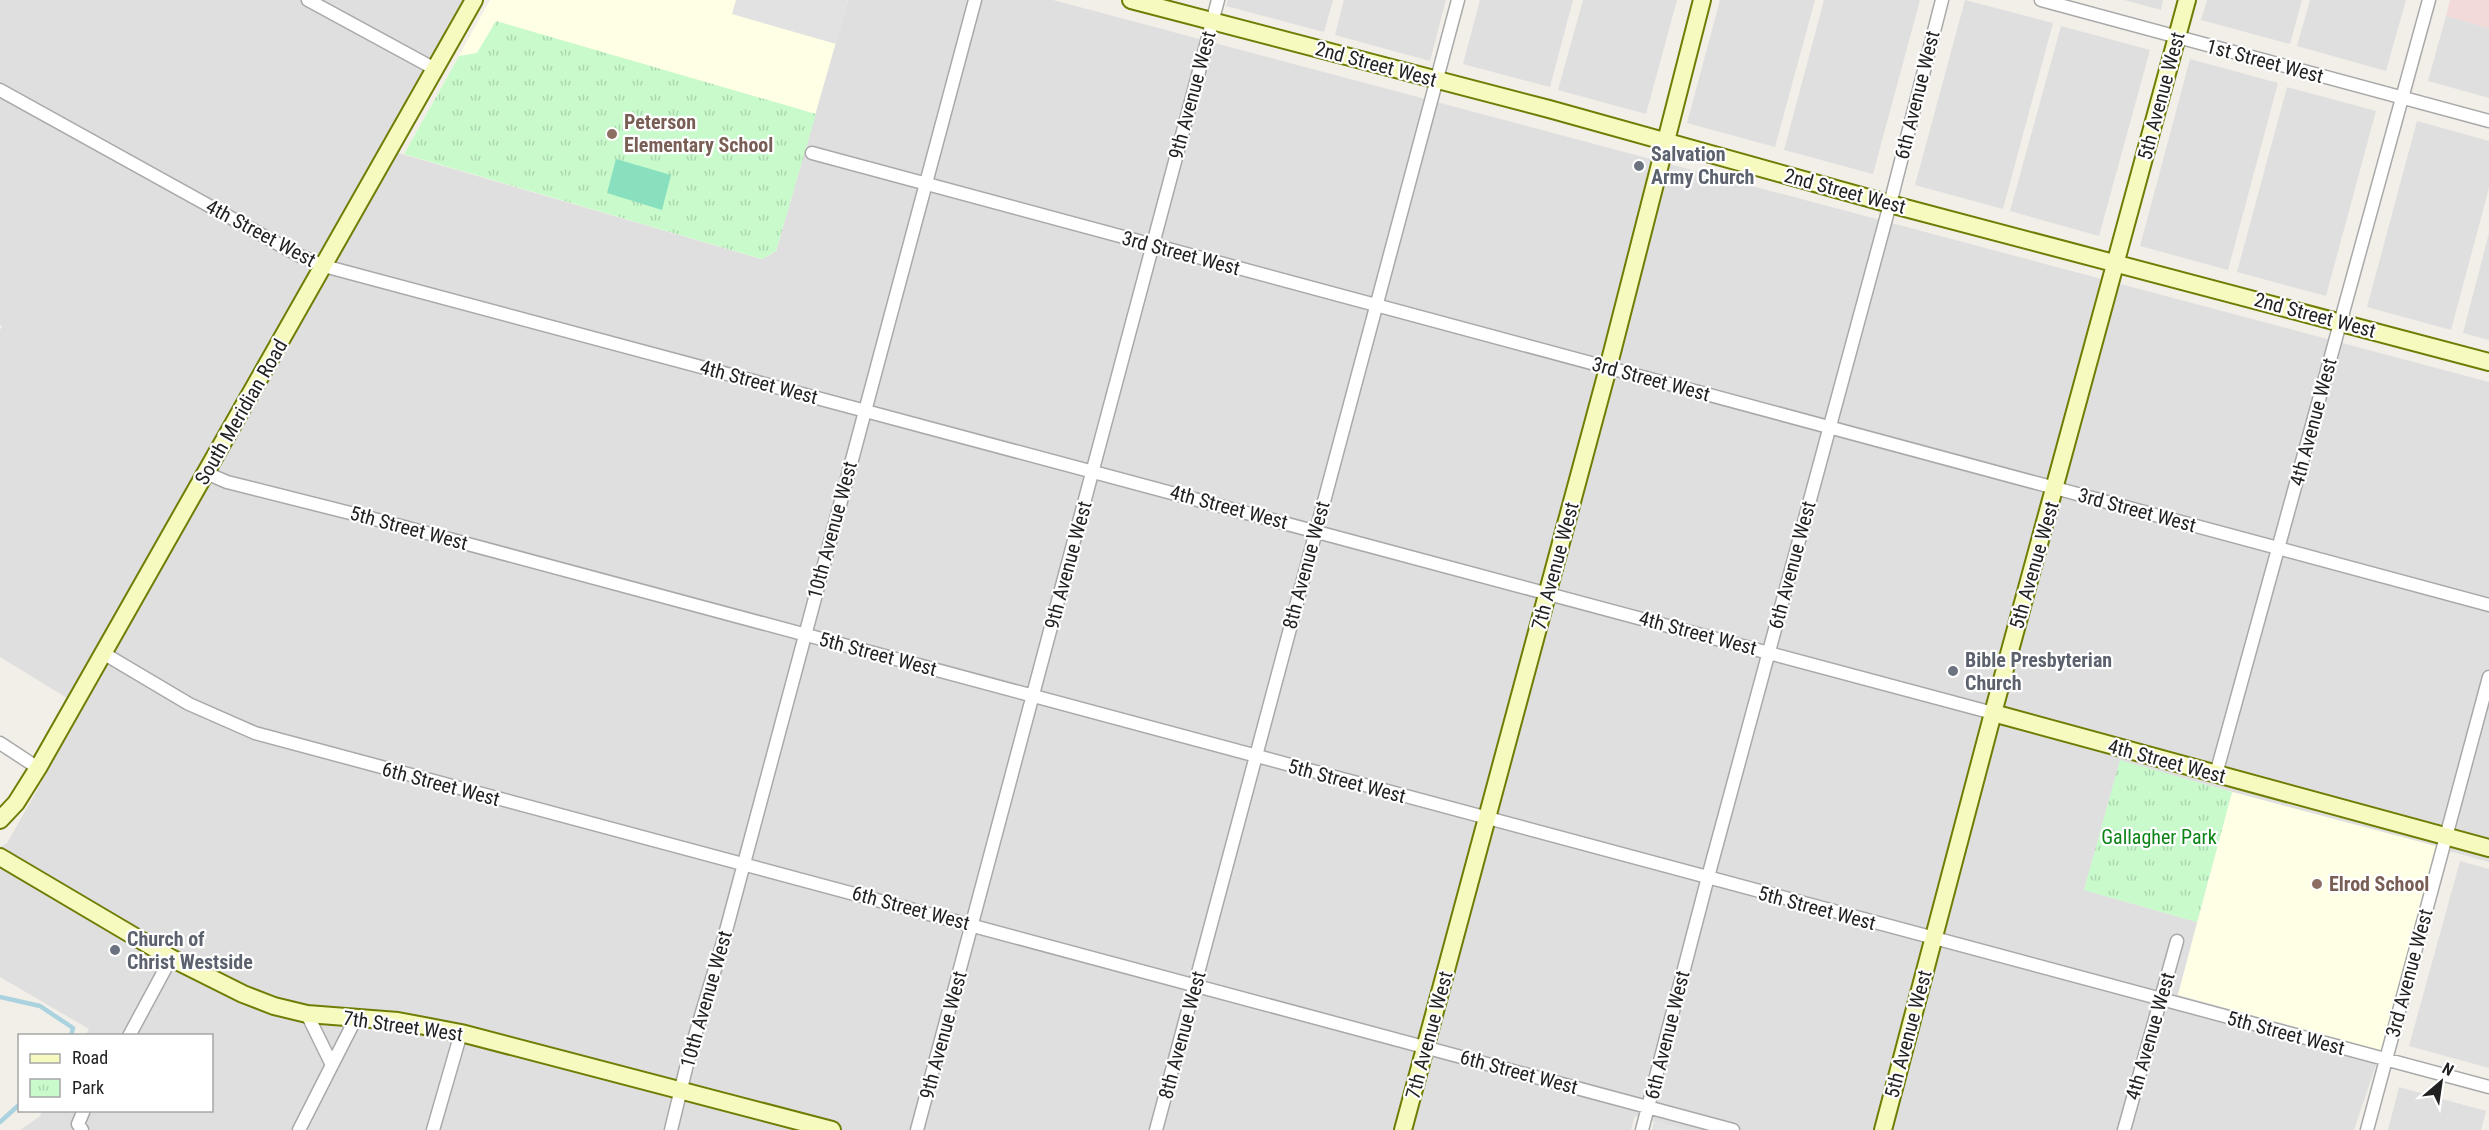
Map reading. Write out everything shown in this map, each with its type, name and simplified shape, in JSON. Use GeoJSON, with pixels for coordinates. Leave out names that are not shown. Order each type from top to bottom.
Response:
{"type":"FeatureCollection","features":[{"type":"Feature","properties":{"kind":"street"},"geometry":{"type":"LineString","coordinates":[[308,0],[435,69]]}},
{"type":"Feature","properties":{"kind":"street","name":"South Meridian Road"},"geometry":{"type":"LineString","coordinates":[[0,820],[16,803],[38,768],[474,0]]}},
{"type":"Feature","properties":{"kind":"street","name":"10th Avenue West"},"geometry":{"type":"LineString","coordinates":[[671,1130],[975,0]]}},
{"type":"Feature","properties":{"kind":"street","name":"2nd Street West"},"geometry":{"type":"LineString","coordinates":[[1131,0],[2489,362]]}},
{"type":"Feature","properties":{"kind":"street","name":"9th Avenue West"},"geometry":{"type":"LineString","coordinates":[[917,1130],[1218,0]]}},
{"type":"Feature","properties":{"kind":"street","name":"8th Avenue West"},"geometry":{"type":"LineString","coordinates":[[1156,1130],[1458,0]]}},
{"type":"Feature","properties":{"kind":"street","name":"7th Avenue West"},"geometry":{"type":"LineString","coordinates":[[1403,1130],[1608,368],[1702,0]]}},
{"type":"Feature","properties":{"kind":"street","name":"6th Avenue West"},"geometry":{"type":"LineString","coordinates":[[1642,1130],[1890,204],[1942,0]]}},
{"type":"Feature","properties":{"kind":"street","name":"1st Street West"},"geometry":{"type":"LineString","coordinates":[[2041,0],[2489,121]]}},
{"type":"Feature","properties":{"kind":"street","name":"5th Avenue West"},"geometry":{"type":"LineString","coordinates":[[1883,1130],[1993,713],[2187,0]]}},
{"type":"Feature","properties":{"kind":"street","name":"4th Avenue West"},"geometry":{"type":"LineString","coordinates":[[2217,774],[2429,0]]}},
{"type":"Feature","properties":{"kind":"street","name":"4th Street West"},"geometry":{"type":"LineString","coordinates":[[0,90],[298,255],[324,266],[1769,651],[2489,848]]}},
{"type":"Feature","properties":{"kind":"street","name":"3rd Street West"},"geometry":{"type":"LineString","coordinates":[[812,153],[2489,605]]}},
{"type":"Feature","properties":{"kind":"street","name":"5th Street West"},"geometry":{"type":"LineString","coordinates":[[206,473],[227,482],[804,634],[2489,1088]]}},
{"type":"Feature","properties":{"kind":"street","name":"6th Street West"},"geometry":{"type":"LineString","coordinates":[[103,653],[189,704],[255,733],[1733,1130]]}},
{"type":"Feature","properties":{"kind":"street","name":"3rd Avenue West"},"geometry":{"type":"LineString","coordinates":[[2367,1130],[2489,677]]}},
{"type":"Feature","properties":{"kind":"street"},"geometry":{"type":"LineString","coordinates":[[0,743],[38,768]]}},
{"type":"Feature","properties":{"kind":"street","name":"7th Street West"},"geometry":{"type":"LineString","coordinates":[[0,857],[171,958],[243,994],[274,1006],[307,1014],[398,1022],[461,1033],[832,1130]]}},
{"type":"Feature","properties":{"kind":"street","name":"4th Avenue West"},"geometry":{"type":"LineString","coordinates":[[2124,1130],[2177,941]]}},
{"type":"Feature","properties":{"kind":"street"},"geometry":{"type":"LineString","coordinates":[[130,1034],[171,958]]}},
{"type":"Feature","properties":{"kind":"street"},"geometry":{"type":"LineString","coordinates":[[307,1014],[332,1065]]}},
{"type":"Feature","properties":{"kind":"street"},"geometry":{"type":"LineString","coordinates":[[299,1130],[356,1018]]}},
{"type":"Feature","properties":{"kind":"street"},"geometry":{"type":"LineString","coordinates":[[433,1130],[461,1033]]}},
{"type":"Feature","properties":{"kind":"street"},"geometry":{"type":"LineString","coordinates":[[80,1127],[84,1112]]}},
{"type":"Feature","properties":{"kind":"shaded area"},"geometry":{"type":"Polygon","coordinates":[[[0,0],[469,0],[388,150],[762,259],[776,251],[848,0],[1053,0],[2489,382],[2489,862],[2120,761],[2084,890],[2197,922],[2178,995],[2381,1050],[2354,1130],[1686,1130],[1635,1116],[1631,1130],[20,1130],[39,1117],[42,1112],[213,1112],[213,1034],[86,1034],[89,1029],[0,977],[0,847],[7,843],[104,672],[88,662],[67,698],[0,657],[0,330],[2,326],[0,325],[0,0]]]}},
{"type":"Feature","properties":{"kind":"shaded area","name":"Peterson Elementary School"},"geometry":{"type":"Polygon","coordinates":[[[490,0],[848,0],[776,251],[762,259],[404,154],[490,0]]]}},
{"type":"Feature","properties":{"kind":"shaded area"},"geometry":{"type":"Polygon","coordinates":[[[736,0],[848,0],[836,44],[732,14],[736,0]]]}},
{"type":"Feature","properties":{"kind":"shaded area"},"geometry":{"type":"Polygon","coordinates":[[[1228,0],[1333,0],[1324,32],[1226,6],[1228,0]]]}},
{"type":"Feature","properties":{"kind":"shaded area"},"geometry":{"type":"Polygon","coordinates":[[[1344,0],[1446,0],[1430,61],[1335,35],[1344,0]]]}},
{"type":"Feature","properties":{"kind":"shaded area"},"geometry":{"type":"Polygon","coordinates":[[[1480,0],[1573,0],[1550,87],[1463,64],[1480,0]]]}},
{"type":"Feature","properties":{"kind":"shaded area"},"geometry":{"type":"Polygon","coordinates":[[[1583,0],[1677,0],[1646,114],[1558,90],[1583,0]]]}},
{"type":"Feature","properties":{"kind":"shaded area"},"geometry":{"type":"Polygon","coordinates":[[[1720,0],[1815,0],[1775,147],[1687,123],[1720,0]]]}},
{"type":"Feature","properties":{"kind":"shaded area"},"geometry":{"type":"Polygon","coordinates":[[[1824,0],[1920,0],[1873,174],[1784,150],[1824,0]]]}},
{"type":"Feature","properties":{"kind":"shaded area"},"geometry":{"type":"Polygon","coordinates":[[[1965,0],[2053,23],[2003,209],[1915,185],[1965,0]]]}},
{"type":"Feature","properties":{"kind":"shaded area"},"geometry":{"type":"Polygon","coordinates":[[[2124,0],[2163,0],[2161,10],[2124,0]]]}},
{"type":"Feature","properties":{"kind":"shaded area"},"geometry":{"type":"Polygon","coordinates":[[[2207,0],[2302,0],[2290,44],[2201,20],[2207,0]]]}},
{"type":"Feature","properties":{"kind":"shaded area"},"geometry":{"type":"Polygon","coordinates":[[[2310,0],[2406,0],[2386,71],[2297,46],[2310,0]]]}},
{"type":"Feature","properties":{"kind":"shaded area"},"geometry":{"type":"Polygon","coordinates":[[[2450,0],[2489,0],[2489,28],[2446,16],[2450,0]]]}},
{"type":"Feature","properties":{"kind":"shaded area"},"geometry":{"type":"Polygon","coordinates":[[[2446,16],[2489,28],[2489,98],[2428,81],[2446,16]]]}},
{"type":"Feature","properties":{"kind":"shaded area"},"geometry":{"type":"Polygon","coordinates":[[[2061,26],[2150,50],[2099,236],[2010,211],[2061,26]]]}},
{"type":"Feature","properties":{"kind":"shaded area"},"geometry":{"type":"Polygon","coordinates":[[[2190,59],[2278,83],[2228,270],[2140,246],[2190,59]]]}},
{"type":"Feature","properties":{"kind":"shaded area"},"geometry":{"type":"Polygon","coordinates":[[[2287,87],[2376,111],[2326,296],[2237,272],[2287,87]]]}},
{"type":"Feature","properties":{"kind":"shaded area"},"geometry":{"type":"Polygon","coordinates":[[[2417,121],[2489,141],[2489,188],[2451,330],[2367,307],[2417,121]]]}},
{"type":"Feature","properties":{"kind":"shaded area"},"geometry":{"type":"Polygon","coordinates":[[[2489,233],[2489,340],[2463,333],[2489,233]]]}},
{"type":"Feature","properties":{"kind":"shaded area","name":"Elrod School"},"geometry":{"type":"Polygon","coordinates":[[[2232,792],[2436,846],[2381,1050],[2178,995],[2232,792]]]}},
{"type":"Feature","properties":{"kind":"shaded area"},"geometry":{"type":"Polygon","coordinates":[[[2460,861],[2489,869],[2489,1068],[2409,1046],[2460,861]]]}},
{"type":"Feature","properties":{"kind":"shaded area"},"geometry":{"type":"Polygon","coordinates":[[[2399,1087],[2486,1111],[2481,1130],[2388,1130],[2399,1087]]]}},
{"type":"Feature","properties":{"kind":"shaded area"},"geometry":{"type":"Polygon","coordinates":[[[1654,1121],[1685,1130],[1652,1130],[1654,1121]]]}},
{"type":"Feature","properties":{"kind":"green space","name":"Peterson Elementary School"},"geometry":{"type":"Polygon","coordinates":[[[496,21],[816,114],[776,251],[762,259],[404,154],[459,56],[477,53],[496,21]]]}},
{"type":"Feature","properties":{"kind":"green space"},"geometry":{"type":"Polygon","coordinates":[[[616,159],[671,175],[662,210],[607,193],[616,159]]]}},
{"type":"Feature","properties":{"kind":"green space","name":"Gallagher Park"},"geometry":{"type":"Polygon","coordinates":[[[2120,760],[2232,792],[2197,922],[2084,890],[2120,760]]]}},
{"type":"Feature","properties":{"kind":"waterway"},"geometry":{"type":"LineString","coordinates":[[0,997],[40,1006],[73,1028],[72,1034]]}},
{"type":"Feature","properties":{"kind":"waterway"},"geometry":{"type":"LineString","coordinates":[[0,1122],[18,1106]]}},
{"type":"Feature","properties":{"kind":"place","name":"Peterson Elementary School"},"geometry":{"type":"Point","coordinates":[612,134]}},
{"type":"Feature","properties":{"kind":"place","name":"Salvation Army Church"},"geometry":{"type":"Point","coordinates":[1639,166]}},
{"type":"Feature","properties":{"kind":"place","name":"Bible Presbyterian Church"},"geometry":{"type":"Point","coordinates":[1953,671]}},
{"type":"Feature","properties":{"kind":"place","name":"Elrod School"},"geometry":{"type":"Point","coordinates":[2317,884]}},
{"type":"Feature","properties":{"kind":"place","name":"Church of Christ Westside"},"geometry":{"type":"Point","coordinates":[115,950]}}]}
